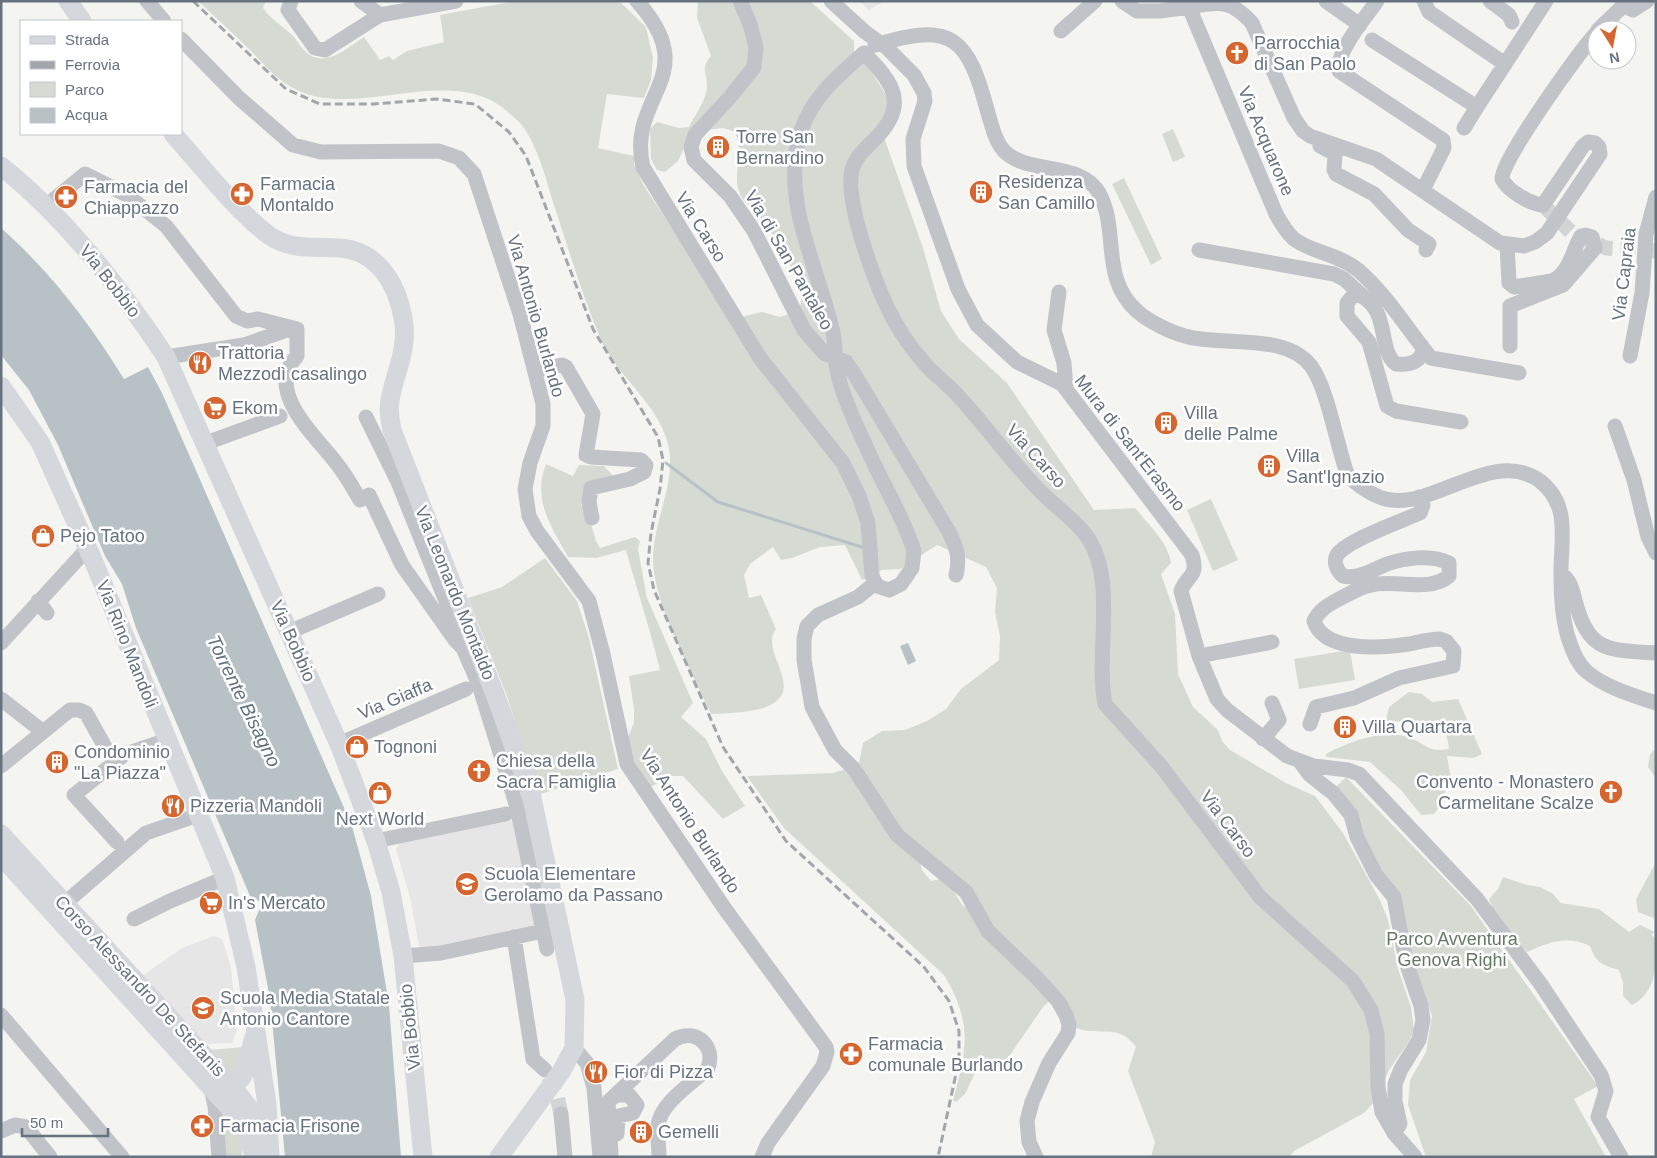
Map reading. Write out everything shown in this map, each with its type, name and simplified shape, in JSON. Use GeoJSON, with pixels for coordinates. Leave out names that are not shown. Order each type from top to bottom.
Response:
{"type":"FeatureCollection","features":[{"type":"Feature","properties":{"kind":"main road"},"geometry":{"type":"LineString","coordinates":[[68,1],[81,20]]}},
{"type":"Feature","properties":{"kind":"main road","name":"Via Leonardo Montaldo"},"geometry":{"type":"LineString","coordinates":[[174,135],[226,193],[271,237],[296,247],[340,248],[362,253],[376,261],[390,279],[400,305],[405,338],[390,400],[392,430],[495,693],[532,798],[575,1000],[574,1048],[561,1072],[499,1157]]}},
{"type":"Feature","properties":{"kind":"main road","name":"Via Bobbio"},"geometry":{"type":"LineString","coordinates":[[1,166],[27,187],[79,242],[124,298],[166,357],[339,744],[376,841],[391,892],[403,956],[423,1157]]}},
{"type":"Feature","properties":{"kind":"main road","name":"Via Rino Mandoli"},"geometry":{"type":"LineString","coordinates":[[2,390],[40,442],[88,548],[166,740],[225,878],[246,967],[267,1104],[264,1153]]}},
{"type":"Feature","properties":{"kind":"main road","name":"Corso Alessandro De Stefanis"},"geometry":{"type":"LineString","coordinates":[[1,834],[64,904],[222,1091]]}},
{"type":"Feature","properties":{"kind":"main road","name":"Corso Alessandro De Stefanis"},"geometry":{"type":"LineString","coordinates":[[1,856],[222,1091],[257,1118],[264,1153]]}},
{"type":"Feature","properties":{"kind":"main road","name":"Via Rino Mandoli"},"geometry":{"type":"LineString","coordinates":[[222,1091],[243,1076],[256,1028]]}},
{"type":"Feature","properties":{"kind":"street"},"geometry":{"type":"LineString","coordinates":[[147,1],[163,20]]}},
{"type":"Feature","properties":{"kind":"street"},"geometry":{"type":"LineString","coordinates":[[291,1],[288,10],[315,48],[319,50],[325,50],[372,6],[456,1]]}},
{"type":"Feature","properties":{"kind":"street","name":"Via Carso"},"geometry":{"type":"LineString","coordinates":[[637,1],[656,25],[664,43],[666,62],[643,130],[641,148],[643,167],[760,358],[843,463],[859,496],[868,522],[872,572],[875,583]]}},
{"type":"Feature","properties":{"kind":"street","name":"Via di San Pantaleo"},"geometry":{"type":"LineString","coordinates":[[740,1],[750,24],[756,46],[754,67],[731,96],[695,135],[691,147],[694,160],[730,196],[754,231],[804,330],[824,354],[835,356]]}},
{"type":"Feature","properties":{"kind":"street","name":"Mura di Sant'Erasmo"},"geometry":{"type":"LineString","coordinates":[[831,1],[865,32],[882,43],[914,74],[924,93],[925,101],[913,139],[914,166],[966,307],[977,325],[1006,353],[1030,369],[1054,378],[1066,389],[1192,555],[1195,570],[1181,591],[1200,656],[1217,699],[1240,721],[1263,739],[1287,756],[1301,763]]}},
{"type":"Feature","properties":{"kind":"street"},"geometry":{"type":"LineString","coordinates":[[1061,31],[1095,1]]}},
{"type":"Feature","properties":{"kind":"street"},"geometry":{"type":"LineString","coordinates":[[1122,1],[1137,11],[1160,11],[1189,7]]}},
{"type":"Feature","properties":{"kind":"street"},"geometry":{"type":"LineString","coordinates":[[1326,1],[1360,25]]}},
{"type":"Feature","properties":{"kind":"street"},"geometry":{"type":"LineString","coordinates":[[1377,1],[1340,58],[1339,71],[1368,92],[1422,125],[1445,143],[1424,190]]}},
{"type":"Feature","properties":{"kind":"street"},"geometry":{"type":"LineString","coordinates":[[1424,1],[1429,12],[1504,64]]}},
{"type":"Feature","properties":{"kind":"street"},"geometry":{"type":"LineString","coordinates":[[1490,1],[1510,15],[1512,22]]}},
{"type":"Feature","properties":{"kind":"street"},"geometry":{"type":"LineString","coordinates":[[1464,128],[1546,1]]}},
{"type":"Feature","properties":{"kind":"street"},"geometry":{"type":"LineString","coordinates":[[1609,20],[1625,3],[1633,10],[1647,1]]}},
{"type":"Feature","properties":{"kind":"street","name":"Via Acquarone"},"geometry":{"type":"LineString","coordinates":[[1507,244],[1486,235],[1424,190],[1376,159],[1310,136],[1298,125],[1252,23],[1239,7],[1235,4],[1218,2],[1189,7],[1221,81],[1238,127],[1282,225],[1300,243],[1331,254],[1356,269],[1389,302],[1435,360],[1519,373]]}},
{"type":"Feature","properties":{"kind":"street"},"geometry":{"type":"LineString","coordinates":[[1036,1157],[1029,1142],[1027,1121],[1032,1102],[1049,1063],[1068,1033],[1070,1026],[1066,1015],[1058,1001],[1038,978],[988,931],[966,892],[897,835],[854,769],[835,750],[812,707],[804,660],[804,639],[807,626],[818,615],[858,597],[875,583],[880,588],[889,590],[901,584],[912,568],[914,551],[864,444],[837,371],[834,334],[813,260],[805,240],[795,176],[800,132],[806,116],[823,90],[864,53],[882,43],[930,35],[952,40],[962,47],[974,66],[994,132],[1004,151],[1018,159],[1083,179],[1092,184],[1099,194],[1103,204],[1116,278],[1121,292],[1138,312],[1148,319],[1184,336],[1217,341],[1272,345],[1288,349],[1302,356],[1311,366],[1321,386],[1348,476],[1360,487],[1391,500],[1419,497],[1462,480],[1498,472],[1530,475],[1551,493],[1563,520],[1561,574],[1564,620],[1575,657],[1586,671],[1605,684],[1656,703]]}},
{"type":"Feature","properties":{"kind":"street","name":"Via Antonio Burlando"},"geometry":{"type":"LineString","coordinates":[[182,40],[238,98],[293,145],[321,152],[439,151],[454,156],[467,165],[474,174],[520,314],[535,371],[544,416],[527,478],[526,505],[537,531],[588,602],[603,654],[627,764],[719,900],[826,1047],[827,1052],[823,1066],[768,1143],[762,1157]]}},
{"type":"Feature","properties":{"kind":"street"},"geometry":{"type":"LineString","coordinates":[[1372,40],[1477,107]]}},
{"type":"Feature","properties":{"kind":"street"},"geometry":{"type":"LineString","coordinates":[[1510,346],[1510,306],[1562,285],[1595,248],[1592,237],[1586,234],[1581,236],[1575,253],[1558,279],[1552,282],[1514,287],[1509,283],[1507,244],[1524,246],[1542,238],[1552,228],[1600,154],[1600,147],[1594,143],[1588,142],[1582,146],[1543,206],[1514,192],[1502,179],[1504,170],[1527,131],[1558,83],[1587,45]]}},
{"type":"Feature","properties":{"kind":"street","name":"Via Carso"},"geometry":{"type":"LineString","coordinates":[[864,53],[886,79],[895,96],[895,102],[894,110],[883,131],[858,157],[852,169],[850,190],[871,268],[889,315],[926,365],[960,398],[1038,489],[1088,538],[1100,568],[1104,628],[1102,692],[1105,704],[1161,766],[1260,897],[1353,981],[1371,1010],[1377,1034],[1378,1087],[1382,1112],[1394,1133],[1415,1157]]}},
{"type":"Feature","properties":{"kind":"street","name":"Via Acquarone"},"geometry":{"type":"LineString","coordinates":[[1318,139],[1319,144],[1324,150],[1335,154],[1334,170],[1336,174],[1374,194],[1414,234],[1429,244],[1426,250]]}},
{"type":"Feature","properties":{"kind":"street"},"geometry":{"type":"LineString","coordinates":[[46,206],[85,174],[127,195],[166,226],[236,316],[247,321],[258,319],[297,329],[297,356],[289,365],[286,384],[298,418],[338,464],[360,500],[369,495],[402,565],[463,648]]}},
{"type":"Feature","properties":{"kind":"street","name":"Via Capraia"},"geometry":{"type":"LineString","coordinates":[[1630,356],[1642,294],[1646,234],[1656,197]]}},
{"type":"Feature","properties":{"kind":"street","name":"Via Acquarone"},"geometry":{"type":"LineString","coordinates":[[1377,212],[1414,238],[1414,234]]}},
{"type":"Feature","properties":{"kind":"street"},"geometry":{"type":"LineString","coordinates":[[1199,250],[1334,274],[1344,279],[1375,308],[1380,318],[1392,361],[1406,364],[1417,361],[1423,352],[1422,346]]}},
{"type":"Feature","properties":{"kind":"street"},"geometry":{"type":"LineString","coordinates":[[1059,292],[1054,330],[1064,363],[1066,389]]}},
{"type":"Feature","properties":{"kind":"street"},"geometry":{"type":"LineString","coordinates":[[1365,298],[1353,296],[1347,303],[1347,316],[1369,342],[1387,406],[1396,411],[1461,422]]}},
{"type":"Feature","properties":{"kind":"street"},"geometry":{"type":"LineString","coordinates":[[166,357],[244,345],[270,338],[293,328]]}},
{"type":"Feature","properties":{"kind":"street"},"geometry":{"type":"LineString","coordinates":[[835,356],[846,362],[949,532],[956,547],[959,561],[956,575]]}},
{"type":"Feature","properties":{"kind":"street"},"geometry":{"type":"LineString","coordinates":[[535,371],[562,365],[566,367],[583,394],[594,418],[586,455],[591,457],[641,460],[646,465],[644,472],[636,477],[591,488],[589,502],[592,518]]}},
{"type":"Feature","properties":{"kind":"street"},"geometry":{"type":"LineString","coordinates":[[206,443],[280,416]]}},
{"type":"Feature","properties":{"kind":"street"},"geometry":{"type":"LineString","coordinates":[[366,417],[398,482],[479,685],[517,807],[547,949]]}},
{"type":"Feature","properties":{"kind":"street"},"geometry":{"type":"LineString","coordinates":[[1615,426],[1634,480],[1648,537],[1656,553]]}},
{"type":"Feature","properties":{"kind":"street"},"geometry":{"type":"LineString","coordinates":[[1310,724],[1316,707],[1354,698],[1399,678],[1453,666],[1455,661],[1454,651],[1446,642],[1440,639],[1388,646],[1350,646],[1326,636],[1316,629],[1314,622],[1318,612],[1371,585],[1396,582],[1432,584],[1444,581],[1450,576],[1449,563],[1441,559],[1405,559],[1348,577],[1342,576],[1337,568],[1336,558],[1338,554],[1356,540],[1420,513],[1423,505],[1419,497]]}},
{"type":"Feature","properties":{"kind":"street"},"geometry":{"type":"LineString","coordinates":[[1,643],[42,607],[88,548]]}},
{"type":"Feature","properties":{"kind":"street"},"geometry":{"type":"LineString","coordinates":[[1561,574],[1570,583],[1582,621],[1597,644],[1611,650],[1656,654]]}},
{"type":"Feature","properties":{"kind":"street"},"geometry":{"type":"LineString","coordinates":[[289,632],[378,594]]}},
{"type":"Feature","properties":{"kind":"street"},"geometry":{"type":"LineString","coordinates":[[1200,656],[1272,642]]}},
{"type":"Feature","properties":{"kind":"street","name":"Via Giaffa"},"geometry":{"type":"LineString","coordinates":[[339,744],[466,689]]}},
{"type":"Feature","properties":{"kind":"street"},"geometry":{"type":"LineString","coordinates":[[1,699],[42,732]]}},
{"type":"Feature","properties":{"kind":"street"},"geometry":{"type":"LineString","coordinates":[[1263,739],[1279,720],[1272,703]]}},
{"type":"Feature","properties":{"kind":"street"},"geometry":{"type":"LineString","coordinates":[[1,766],[70,710],[79,710],[86,713],[114,763]]}},
{"type":"Feature","properties":{"kind":"street"},"geometry":{"type":"LineString","coordinates":[[117,842],[74,795],[125,754],[166,740]]}},
{"type":"Feature","properties":{"kind":"street"},"geometry":{"type":"LineString","coordinates":[[1301,763],[1310,775],[1333,794],[1350,815],[1357,837],[1376,875],[1394,897],[1406,962],[1421,1006],[1423,1026],[1419,1040],[1401,1069],[1395,1084],[1395,1101],[1400,1124],[1394,1133]]}},
{"type":"Feature","properties":{"kind":"street"},"geometry":{"type":"LineString","coordinates":[[1301,763],[1348,770],[1358,774],[1477,899],[1540,983],[1595,1064],[1605,1083],[1606,1091],[1598,1117],[1621,1157]]}},
{"type":"Feature","properties":{"kind":"street"},"geometry":{"type":"LineString","coordinates":[[376,841],[506,814]]}},
{"type":"Feature","properties":{"kind":"street"},"geometry":{"type":"LineString","coordinates":[[64,904],[146,833],[198,815]]}},
{"type":"Feature","properties":{"kind":"street"},"geometry":{"type":"LineString","coordinates":[[134,919],[170,901],[225,878]]}},
{"type":"Feature","properties":{"kind":"street"},"geometry":{"type":"LineString","coordinates":[[403,956],[441,953],[543,931]]}},
{"type":"Feature","properties":{"kind":"street"},"geometry":{"type":"LineString","coordinates":[[514,937],[533,1059],[545,1070]]}},
{"type":"Feature","properties":{"kind":"street"},"geometry":{"type":"LineString","coordinates":[[1,1015],[122,1157]]}},
{"type":"Feature","properties":{"kind":"street"},"geometry":{"type":"LineString","coordinates":[[610,1156],[607,1105],[658,1053],[681,1036],[692,1035],[699,1038],[708,1049],[710,1063],[708,1068],[668,1105],[661,1117],[658,1123],[659,1157]]}},
{"type":"Feature","properties":{"kind":"street"},"geometry":{"type":"LineString","coordinates":[[574,1048],[587,1063],[610,1156]]}},
{"type":"Feature","properties":{"kind":"street"},"geometry":{"type":"LineString","coordinates":[[219,1157],[216,1119],[222,1091]]}},
{"type":"Feature","properties":{"kind":"street"},"geometry":{"type":"LineString","coordinates":[[610,1156],[618,1116],[633,1112],[637,1105],[629,1095],[617,1095]]}},
{"type":"Feature","properties":{"kind":"street"},"geometry":{"type":"LineString","coordinates":[[561,1114],[564,1157]]}},
{"type":"Feature","properties":{"kind":"street"},"geometry":{"type":"LineString","coordinates":[[1,1130],[15,1125],[26,1126],[50,1157]]}},
{"type":"Feature","properties":{"kind":"shaded area"},"geometry":{"type":"Polygon","coordinates":[[[859,1],[885,1],[869,10],[859,1]]]}},
{"type":"Feature","properties":{"kind":"shaded area","name":"Scuola Elementare Gerolamo da Passano"},"geometry":{"type":"Polygon","coordinates":[[[514,820],[537,926],[431,950],[419,946],[410,897],[396,849],[399,844],[514,820]]]}},
{"type":"Feature","properties":{"kind":"shaded area","name":"Scuola Media Statale Antonio Cantore"},"geometry":{"type":"Polygon","coordinates":[[[214,936],[222,939],[231,967],[237,1030],[232,1043],[206,1044],[142,976],[182,948],[214,936]]]}},
{"type":"Feature","properties":{"kind":"green space"},"geometry":{"type":"Polygon","coordinates":[[[198,1],[266,1],[263,8],[266,12],[313,57],[328,58],[336,55],[364,37],[380,60],[389,56],[393,60],[407,51],[444,42],[440,15],[515,1],[619,1],[646,27],[653,58],[651,80],[644,98],[607,94],[598,148],[634,156],[634,164],[644,186],[732,319],[762,312],[780,317],[800,310],[801,296],[795,276],[777,242],[759,216],[741,196],[737,180],[739,150],[735,132],[723,128],[707,130],[685,146],[678,161],[665,172],[657,170],[651,159],[650,129],[657,122],[679,128],[689,127],[705,96],[707,81],[705,68],[711,56],[697,18],[698,1],[810,1],[854,41],[854,54],[866,63],[888,98],[885,140],[923,248],[941,311],[959,339],[1007,383],[1094,510],[1135,508],[1157,534],[1166,548],[1171,563],[1161,574],[1175,614],[1178,674],[1193,707],[1218,730],[1222,741],[1230,750],[1286,783],[1315,796],[1343,833],[1380,900],[1388,920],[1398,969],[1411,1007],[1414,1030],[1410,1040],[1389,1070],[1384,1081],[1383,1092],[1364,1113],[1294,1151],[1289,1157],[1151,1157],[1155,1142],[1128,1071],[1136,1047],[1129,1039],[1115,1032],[1076,1028],[1068,1006],[894,823],[859,763],[863,743],[882,731],[905,730],[927,721],[946,709],[961,689],[999,660],[1000,636],[995,612],[997,588],[986,567],[937,545],[900,569],[882,570],[862,580],[845,545],[820,547],[792,558],[781,560],[773,547],[750,564],[744,575],[749,598],[761,595],[776,629],[772,638],[773,648],[783,681],[783,691],[778,700],[766,707],[746,712],[711,714],[666,616],[655,577],[654,545],[669,473],[670,458],[668,444],[656,416],[618,368],[602,342],[582,289],[541,162],[524,128],[502,107],[480,96],[456,91],[431,91],[352,99],[327,98],[304,93],[287,85],[274,75],[198,1]]]}},
{"type":"Feature","properties":{"kind":"green space"},"geometry":{"type":"Polygon","coordinates":[[[1173,129],[1185,157],[1173,162],[1162,134],[1173,129]]]}},
{"type":"Feature","properties":{"kind":"green space"},"geometry":{"type":"Polygon","coordinates":[[[1124,178],[1162,259],[1151,265],[1112,184],[1124,178]]]}},
{"type":"Feature","properties":{"kind":"green space"},"geometry":{"type":"Polygon","coordinates":[[[546,464],[573,476],[579,465],[604,466],[615,478],[583,494],[581,505],[589,517],[600,548],[635,537],[640,541],[638,549],[647,598],[693,703],[681,717],[706,739],[722,771],[745,806],[723,819],[683,776],[669,776],[651,787],[632,757],[628,737],[634,723],[634,709],[629,676],[660,670],[626,550],[596,558],[568,557],[550,523],[542,501],[542,477],[546,464]]]}},
{"type":"Feature","properties":{"kind":"green space"},"geometry":{"type":"Polygon","coordinates":[[[1211,499],[1238,560],[1213,571],[1187,510],[1211,499]]]}},
{"type":"Feature","properties":{"kind":"green space"},"geometry":{"type":"Polygon","coordinates":[[[545,558],[577,601],[589,638],[618,769],[538,795],[507,696],[468,598],[502,587],[545,558]]]}},
{"type":"Feature","properties":{"kind":"green space"},"geometry":{"type":"Polygon","coordinates":[[[1350,650],[1355,680],[1299,689],[1294,659],[1350,650]]]}},
{"type":"Feature","properties":{"kind":"green space"},"geometry":{"type":"Polygon","coordinates":[[[1409,692],[1422,694],[1432,702],[1458,699],[1482,754],[1474,758],[1447,756],[1451,779],[1434,814],[1421,815],[1401,790],[1370,762],[1326,757],[1326,754],[1346,745],[1380,735],[1403,736],[1433,749],[1449,749],[1447,737],[1442,729],[1435,725],[1426,722],[1386,720],[1389,707],[1409,692]]]}},
{"type":"Feature","properties":{"kind":"green space"},"geometry":{"type":"Polygon","coordinates":[[[1656,748],[1656,778],[1648,767],[1650,754],[1656,748]]]}},
{"type":"Feature","properties":{"kind":"green space"},"geometry":{"type":"Polygon","coordinates":[[[846,769],[920,862],[922,870],[931,881],[941,879],[952,889],[963,906],[969,907],[1049,1001],[1008,1058],[998,1063],[986,1064],[976,1071],[965,1094],[956,1102],[953,1101],[962,1066],[965,1036],[960,1008],[944,975],[784,828],[747,776],[833,773],[846,769]]]}},
{"type":"Feature","properties":{"kind":"green space","name":"Parco Avventura Genova Righi"},"geometry":{"type":"Polygon","coordinates":[[[1346,777],[1471,906],[1598,1086],[1574,1099],[1606,1157],[1426,1157],[1408,1105],[1410,1080],[1426,1052],[1432,1016],[1427,1002],[1425,1003],[1397,898],[1378,870],[1335,788],[1346,777]]]}},
{"type":"Feature","properties":{"kind":"green space"},"geometry":{"type":"Polygon","coordinates":[[[1656,862],[1656,919],[1638,912],[1636,899],[1656,862]]]}},
{"type":"Feature","properties":{"kind":"green space"},"geometry":{"type":"Polygon","coordinates":[[[1503,877],[1540,887],[1552,893],[1561,903],[1599,909],[1629,932],[1640,925],[1655,932],[1651,935],[1656,938],[1655,968],[1651,985],[1646,993],[1632,1005],[1623,996],[1623,983],[1619,970],[1608,967],[1597,960],[1590,946],[1582,943],[1566,940],[1558,941],[1527,952],[1494,911],[1489,899],[1498,889],[1503,877]]]}},
{"type":"Feature","properties":{"kind":"green space"},"geometry":{"type":"Polygon","coordinates":[[[244,1047],[233,1076],[208,1050],[244,1047]]]}},
{"type":"Feature","properties":{"kind":"green space"},"geometry":{"type":"Polygon","coordinates":[[[228,1116],[238,1131],[243,1148],[241,1157],[223,1157],[220,1117],[228,1116]]]}},
{"type":"Feature","properties":{"kind":"water","name":"Torrente Bisagno"},"geometry":{"type":"Polygon","coordinates":[[[1,228],[53,280],[84,319],[124,379],[148,367],[162,393],[352,826],[371,896],[389,1005],[401,1157],[285,1157],[270,999],[255,920],[262,903],[250,896],[136,628],[122,584],[105,556],[58,445],[29,390],[1,355],[1,228]]]}},
{"type":"Feature","properties":{"kind":"water"},"geometry":{"type":"Polygon","coordinates":[[[908,643],[916,661],[908,665],[900,646],[908,643]]]}},
{"type":"Feature","properties":{"kind":"waterway"},"geometry":{"type":"LineString","coordinates":[[666,463],[718,502],[865,548]]}},
{"type":"Feature","properties":{"kind":"tunnel"},"geometry":{"type":"LineString","coordinates":[[1543,205],[1572,233],[1606,248],[1656,251]]}},
{"type":"Feature","properties":{"kind":"tunnel"},"geometry":{"type":"LineString","coordinates":[[549,1077],[561,1114]]}},
{"type":"Feature","properties":{"kind":"railway"},"geometry":{"type":"LineString","coordinates":[[193,1],[286,89],[320,104],[374,104],[436,99],[475,104],[509,132],[526,156],[593,329],[658,437],[663,460],[648,563],[654,590],[723,747],[786,841],[924,967],[949,1001],[959,1031],[959,1060],[938,1157]]}},
{"type":"Feature","properties":{"kind":"place","name":"Parrocchia di San Paolo"},"geometry":{"type":"Point","coordinates":[1237,53]}},
{"type":"Feature","properties":{"kind":"place","name":"Torre San Bernardino"},"geometry":{"type":"Point","coordinates":[718,147]}},
{"type":"Feature","properties":{"kind":"place","name":"Residenza San Camillo"},"geometry":{"type":"Point","coordinates":[981,192]}},
{"type":"Feature","properties":{"kind":"place","name":"Farmacia Montaldo"},"geometry":{"type":"Point","coordinates":[242,194]}},
{"type":"Feature","properties":{"kind":"place","name":"Farmacia del Chiappazzo"},"geometry":{"type":"Point","coordinates":[66,197]}},
{"type":"Feature","properties":{"kind":"place","name":"Trattoria Mezzodì casalingo"},"geometry":{"type":"Point","coordinates":[200,363]}},
{"type":"Feature","properties":{"kind":"place","name":"Ekom"},"geometry":{"type":"Point","coordinates":[215,408]}},
{"type":"Feature","properties":{"kind":"place","name":"Villa delle Palme"},"geometry":{"type":"Point","coordinates":[1166,423]}},
{"type":"Feature","properties":{"kind":"place","name":"Villa Sant'Ignazio"},"geometry":{"type":"Point","coordinates":[1269,466]}},
{"type":"Feature","properties":{"kind":"place","name":"Pejo Tatoo"},"geometry":{"type":"Point","coordinates":[43,536]}},
{"type":"Feature","properties":{"kind":"place","name":"Villa Quartara"},"geometry":{"type":"Point","coordinates":[1345,727]}},
{"type":"Feature","properties":{"kind":"place","name":"Tognoni"},"geometry":{"type":"Point","coordinates":[357,747]}},
{"type":"Feature","properties":{"kind":"place","name":"Condominio \"La Piazza\""},"geometry":{"type":"Point","coordinates":[57,762]}},
{"type":"Feature","properties":{"kind":"place","name":"Chiesa della Sacra Famiglia"},"geometry":{"type":"Point","coordinates":[479,771]}},
{"type":"Feature","properties":{"kind":"place","name":"Convento - Monastero Carmelitane Scalze"},"geometry":{"type":"Point","coordinates":[1611,792]}},
{"type":"Feature","properties":{"kind":"place","name":"Next World"},"geometry":{"type":"Point","coordinates":[380,793]}},
{"type":"Feature","properties":{"kind":"place","name":"Pizzeria Mandoli"},"geometry":{"type":"Point","coordinates":[173,806]}},
{"type":"Feature","properties":{"kind":"place","name":"Scuola Elementare Gerolamo da Passano"},"geometry":{"type":"Point","coordinates":[467,884]}},
{"type":"Feature","properties":{"kind":"place","name":"In's Mercato"},"geometry":{"type":"Point","coordinates":[211,903]}},
{"type":"Feature","properties":{"kind":"place","name":"Scuola Media Statale Antonio Cantore"},"geometry":{"type":"Point","coordinates":[203,1008]}},
{"type":"Feature","properties":{"kind":"place","name":"Farmacia comunale Burlando"},"geometry":{"type":"Point","coordinates":[851,1054]}},
{"type":"Feature","properties":{"kind":"place","name":"Fior di Pizza"},"geometry":{"type":"Point","coordinates":[596,1072]}},
{"type":"Feature","properties":{"kind":"place","name":"Farmacia Frisone"},"geometry":{"type":"Point","coordinates":[202,1126]}},
{"type":"Feature","properties":{"kind":"place","name":"Gemelli"},"geometry":{"type":"Point","coordinates":[641,1132]}}]}
